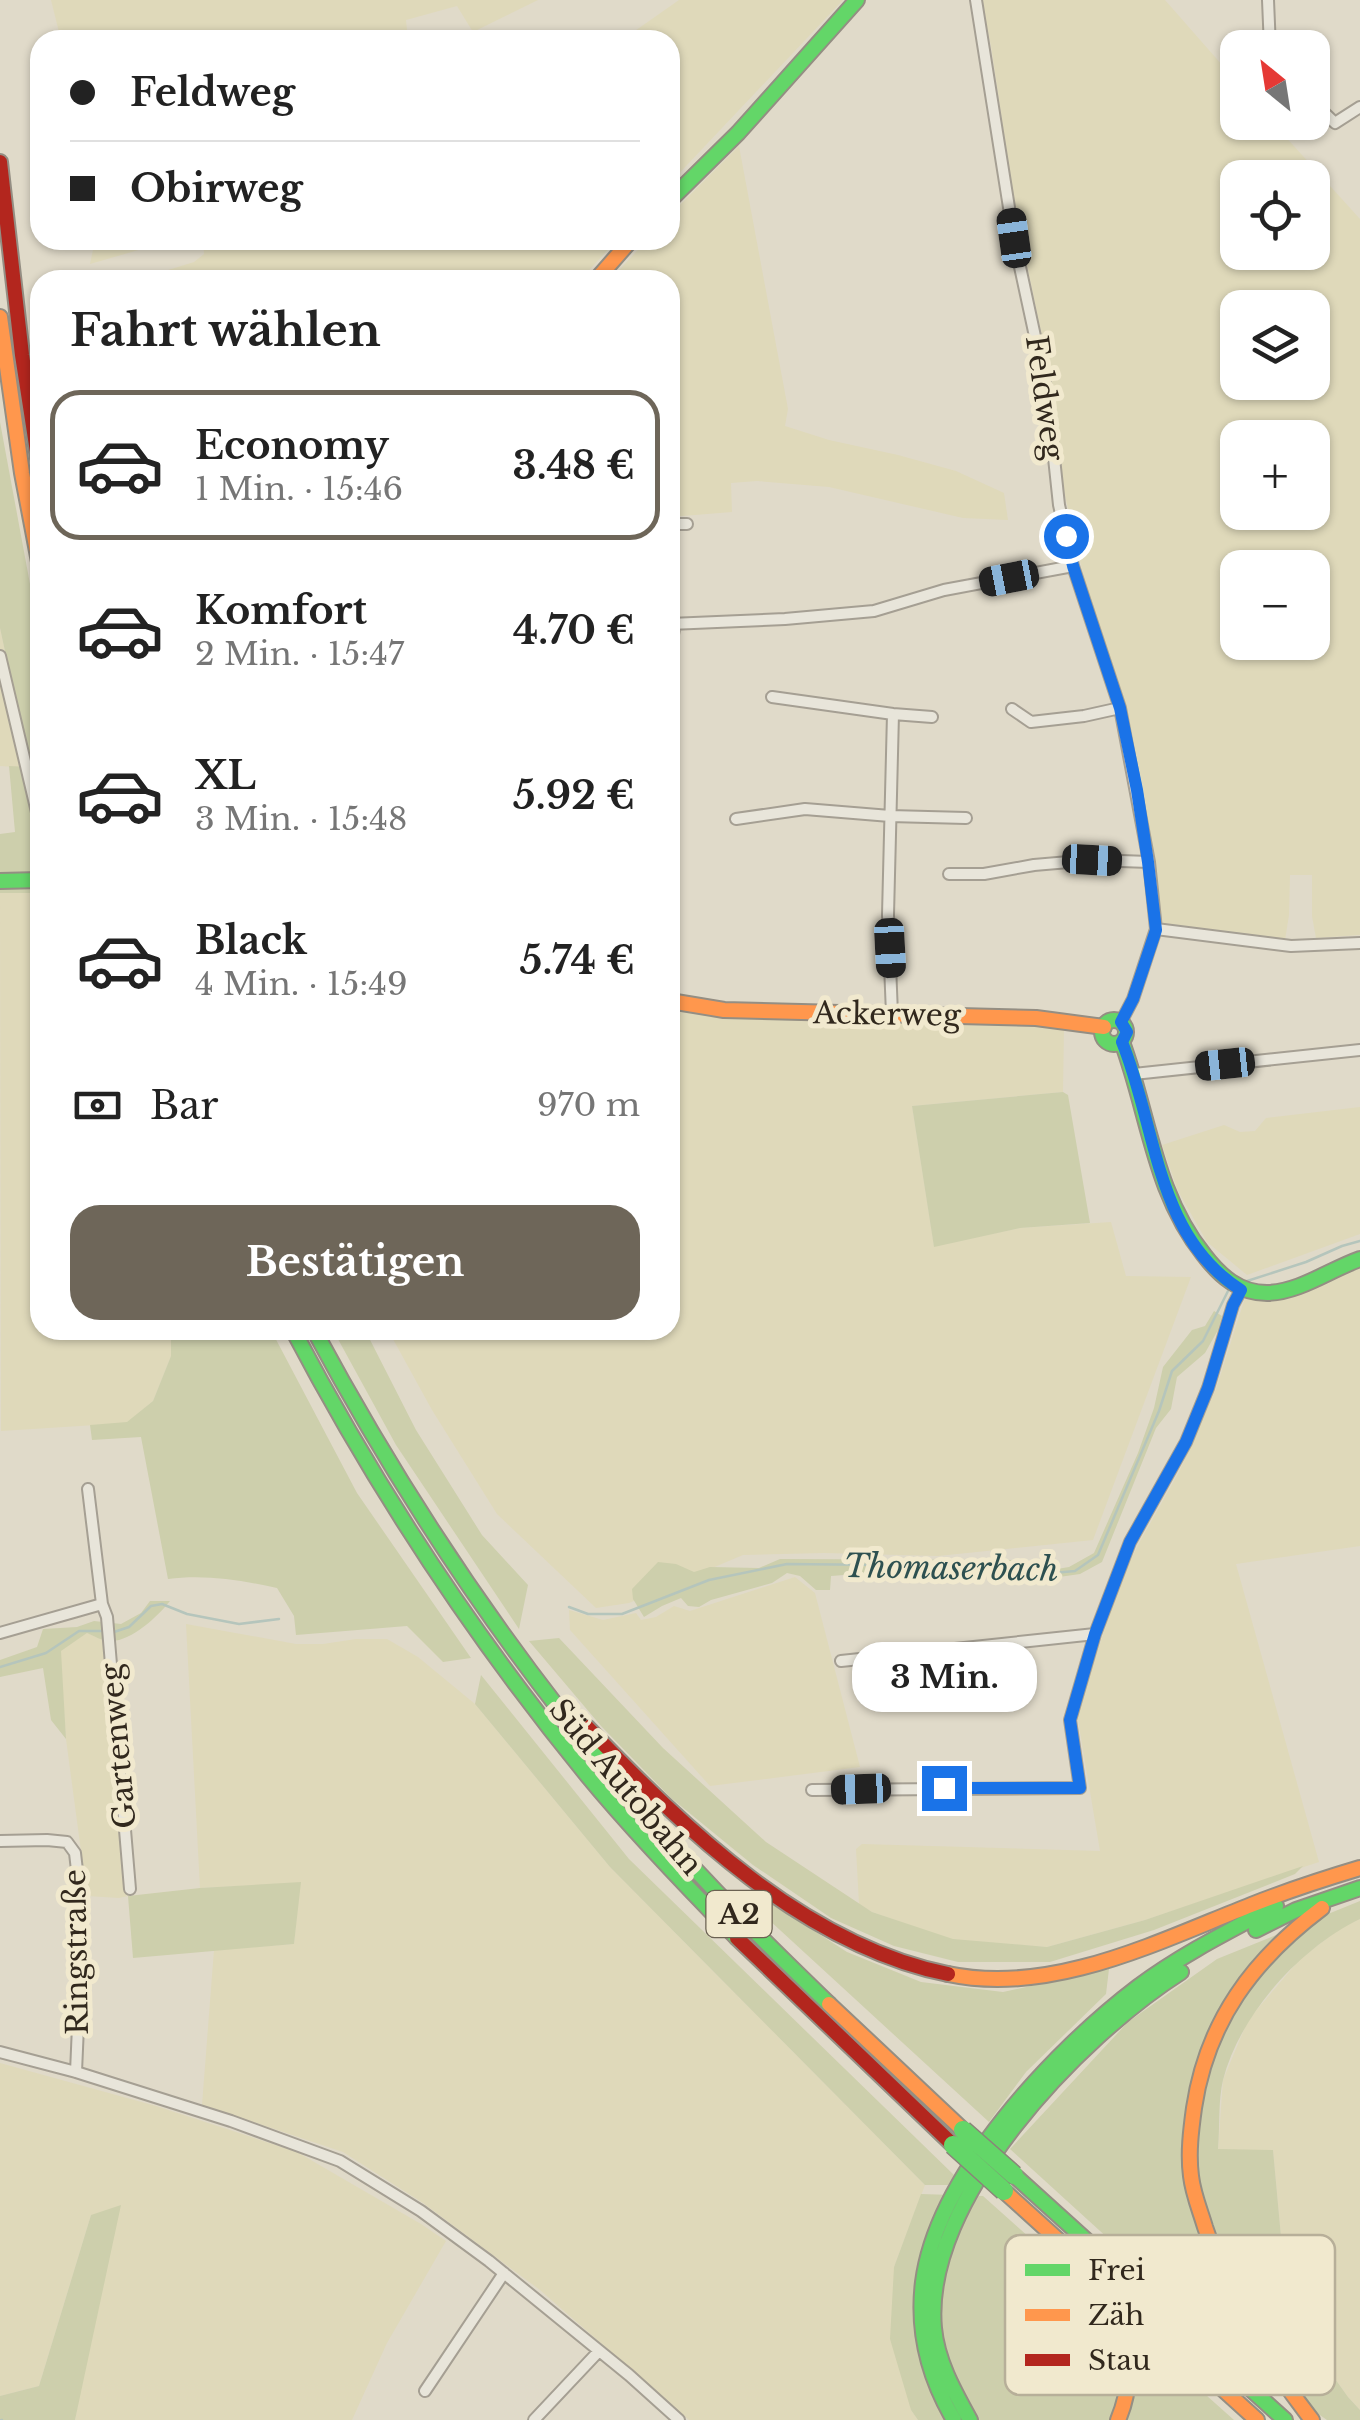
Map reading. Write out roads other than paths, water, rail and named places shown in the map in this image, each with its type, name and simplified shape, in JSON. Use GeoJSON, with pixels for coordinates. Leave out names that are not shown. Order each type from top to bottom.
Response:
{"type":"FeatureCollection","features":[{"type":"Feature","properties":{"kind":"main road"},"geometry":{"type":"LineString","coordinates":[[680,190],[738,133],[858,0]]}},
{"type":"Feature","properties":{"kind":"main road"},"geometry":{"type":"LineString","coordinates":[[0,162],[30,402]]}},
{"type":"Feature","properties":{"kind":"main road"},"geometry":{"type":"LineString","coordinates":[[605,270],[622,250]]}},
{"type":"Feature","properties":{"kind":"main road"},"geometry":{"type":"LineString","coordinates":[[0,317],[30,515]]}},
{"type":"Feature","properties":{"kind":"main road"},"geometry":{"type":"LineString","coordinates":[[0,881],[30,880]]}},
{"type":"Feature","properties":{"kind":"main road","name":"Ackerweg"},"geometry":{"type":"LineString","coordinates":[[680,1003],[724,1010],[1036,1018],[1112,1024]]}},
{"type":"Feature","properties":{"kind":"main road"},"geometry":{"type":"LineString","coordinates":[[1112,1024],[1127,1032],[1122,1042],[1134,1074],[1152,1152],[1170,1201],[1200,1252],[1226,1281],[1241,1290],[1270,1293],[1301,1286],[1360,1259]]}},
{"type":"Feature","properties":{"kind":"main road","name":"Süd Autobahn"},"geometry":{"type":"LineString","coordinates":[[298,1340],[406,1528],[542,1719],[609,1800],[687,1887],[826,2028],[1070,2235]]}},
{"type":"Feature","properties":{"kind":"main road","name":"Süd Autobahn"},"geometry":{"type":"LineString","coordinates":[[319,1340],[422,1518],[536,1680],[702,1878],[958,2138]]}},
{"type":"Feature","properties":{"kind":"main road"},"geometry":{"type":"LineString","coordinates":[[536,1680],[565,1701],[682,1822],[804,1914],[910,1966],[960,1978],[1037,1976],[1071,1969],[1117,1956],[1306,1885],[1360,1870]]}},
{"type":"Feature","properties":{"kind":"main road"},"geometry":{"type":"LineString","coordinates":[[954,2420],[924,2354],[921,2304],[927,2259],[963,2178],[997,2129],[1046,2070],[1095,2022],[1150,1979],[1276,1906],[1360,1870]]}},
{"type":"Feature","properties":{"kind":"main road"},"geometry":{"type":"LineString","coordinates":[[970,2420],[946,2377],[934,2327],[938,2278],[948,2235],[1010,2133],[1062,2072],[1112,2025],[1174,1977],[1279,1918],[1352,1891]]}},
{"type":"Feature","properties":{"kind":"main road"},"geometry":{"type":"LineString","coordinates":[[1209,2235],[1191,2182],[1190,2138],[1194,2095],[1206,2051],[1224,2012],[1272,1948],[1299,1924],[1352,1891]]}},
{"type":"Feature","properties":{"kind":"main road","name":"Süd Autobahn"},"geometry":{"type":"LineString","coordinates":[[1009,2183],[1051,2234]]}},
{"type":"Feature","properties":{"kind":"main road"},"geometry":{"type":"LineString","coordinates":[[1118,2420],[1127,2395]]}},
{"type":"Feature","properties":{"kind":"main road","name":"Süd Autobahn"},"geometry":{"type":"LineString","coordinates":[[1230,2395],[1258,2420]]}},
{"type":"Feature","properties":{"kind":"main road","name":"Süd Autobahn"},"geometry":{"type":"LineString","coordinates":[[1256,2395],[1285,2420]]}},
{"type":"Feature","properties":{"kind":"main road"},"geometry":{"type":"LineString","coordinates":[[1291,2395],[1312,2420]]}},
{"type":"Feature","properties":{"kind":"street","name":"Feldweg"},"geometry":{"type":"LineString","coordinates":[[976,0],[1014,238],[1047,392],[1060,505],[1073,566],[1120,708],[1148,862],[1156,930],[1133,999],[1112,1024]]}},
{"type":"Feature","properties":{"kind":"street"},"geometry":{"type":"LineString","coordinates":[[1268,0],[1269,30]]}},
{"type":"Feature","properties":{"kind":"street"},"geometry":{"type":"LineString","coordinates":[[1330,118],[1335,123],[1360,107]]}},
{"type":"Feature","properties":{"kind":"street"},"geometry":{"type":"LineString","coordinates":[[680,524],[687,524]]}},
{"type":"Feature","properties":{"kind":"street"},"geometry":{"type":"LineString","coordinates":[[680,624],[874,611],[944,590],[1073,566]]}},
{"type":"Feature","properties":{"kind":"street"},"geometry":{"type":"LineString","coordinates":[[0,656],[30,782]]}},
{"type":"Feature","properties":{"kind":"street"},"geometry":{"type":"LineString","coordinates":[[772,697],[932,717]]}},
{"type":"Feature","properties":{"kind":"street"},"geometry":{"type":"LineString","coordinates":[[1012,709],[1032,722],[1120,708]]}},
{"type":"Feature","properties":{"kind":"street"},"geometry":{"type":"LineString","coordinates":[[892,1014],[888,915],[893,714]]}},
{"type":"Feature","properties":{"kind":"street"},"geometry":{"type":"LineString","coordinates":[[736,819],[805,809],[966,818]]}},
{"type":"Feature","properties":{"kind":"street"},"geometry":{"type":"LineString","coordinates":[[949,874],[984,874],[1092,860],[1148,862]]}},
{"type":"Feature","properties":{"kind":"street"},"geometry":{"type":"LineString","coordinates":[[1156,930],[1292,946],[1360,942]]}},
{"type":"Feature","properties":{"kind":"street"},"geometry":{"type":"LineString","coordinates":[[1134,1074],[1360,1050]]}},
{"type":"Feature","properties":{"kind":"street"},"geometry":{"type":"LineString","coordinates":[[812,1790],[1080,1788],[1070,1720],[1095,1634],[1130,1542],[1186,1442],[1241,1290]]}},
{"type":"Feature","properties":{"kind":"street","name":"Gartenweg"},"geometry":{"type":"LineString","coordinates":[[88,1489],[102,1604],[107,1617],[130,1888]]}},
{"type":"Feature","properties":{"kind":"street"},"geometry":{"type":"LineString","coordinates":[[0,1633],[102,1604]]}},
{"type":"Feature","properties":{"kind":"street"},"geometry":{"type":"LineString","coordinates":[[842,1662],[1095,1634]]}},
{"type":"Feature","properties":{"kind":"street","name":"Ringstraße"},"geometry":{"type":"LineString","coordinates":[[0,1841],[67,1842],[75,1853],[80,1980],[76,2072]]}},
{"type":"Feature","properties":{"kind":"street"},"geometry":{"type":"LineString","coordinates":[[0,2052],[232,2121],[340,2162],[421,2211],[504,2273],[678,2420]]}},
{"type":"Feature","properties":{"kind":"street"},"geometry":{"type":"LineString","coordinates":[[424,2391],[504,2273]]}},
{"type":"Feature","properties":{"kind":"street"},"geometry":{"type":"LineString","coordinates":[[534,2420],[599,2351]]}},
{"type":"Feature","properties":{"kind":"waterway","name":"Thomaserbach"},"geometry":{"type":"LineString","coordinates":[[1244,1282],[1360,1241]]}},
{"type":"Feature","properties":{"kind":"waterway","name":"Thomaserbach"},"geometry":{"type":"LineString","coordinates":[[569,1607],[588,1614],[622,1614],[709,1580],[787,1564],[986,1566],[1042,1574],[1075,1571],[1098,1555],[1172,1371],[1203,1341],[1228,1291]]}},
{"type":"Feature","properties":{"kind":"waterway","name":"Thomaserbach"},"geometry":{"type":"LineString","coordinates":[[114,1632],[129,1627],[151,1606],[162,1604],[187,1614],[239,1624],[279,1619]]}},
{"type":"Feature","properties":{"kind":"waterway","name":"Thomaserbach"},"geometry":{"type":"LineString","coordinates":[[0,1667],[46,1653],[79,1631],[103,1631]]}}]}
